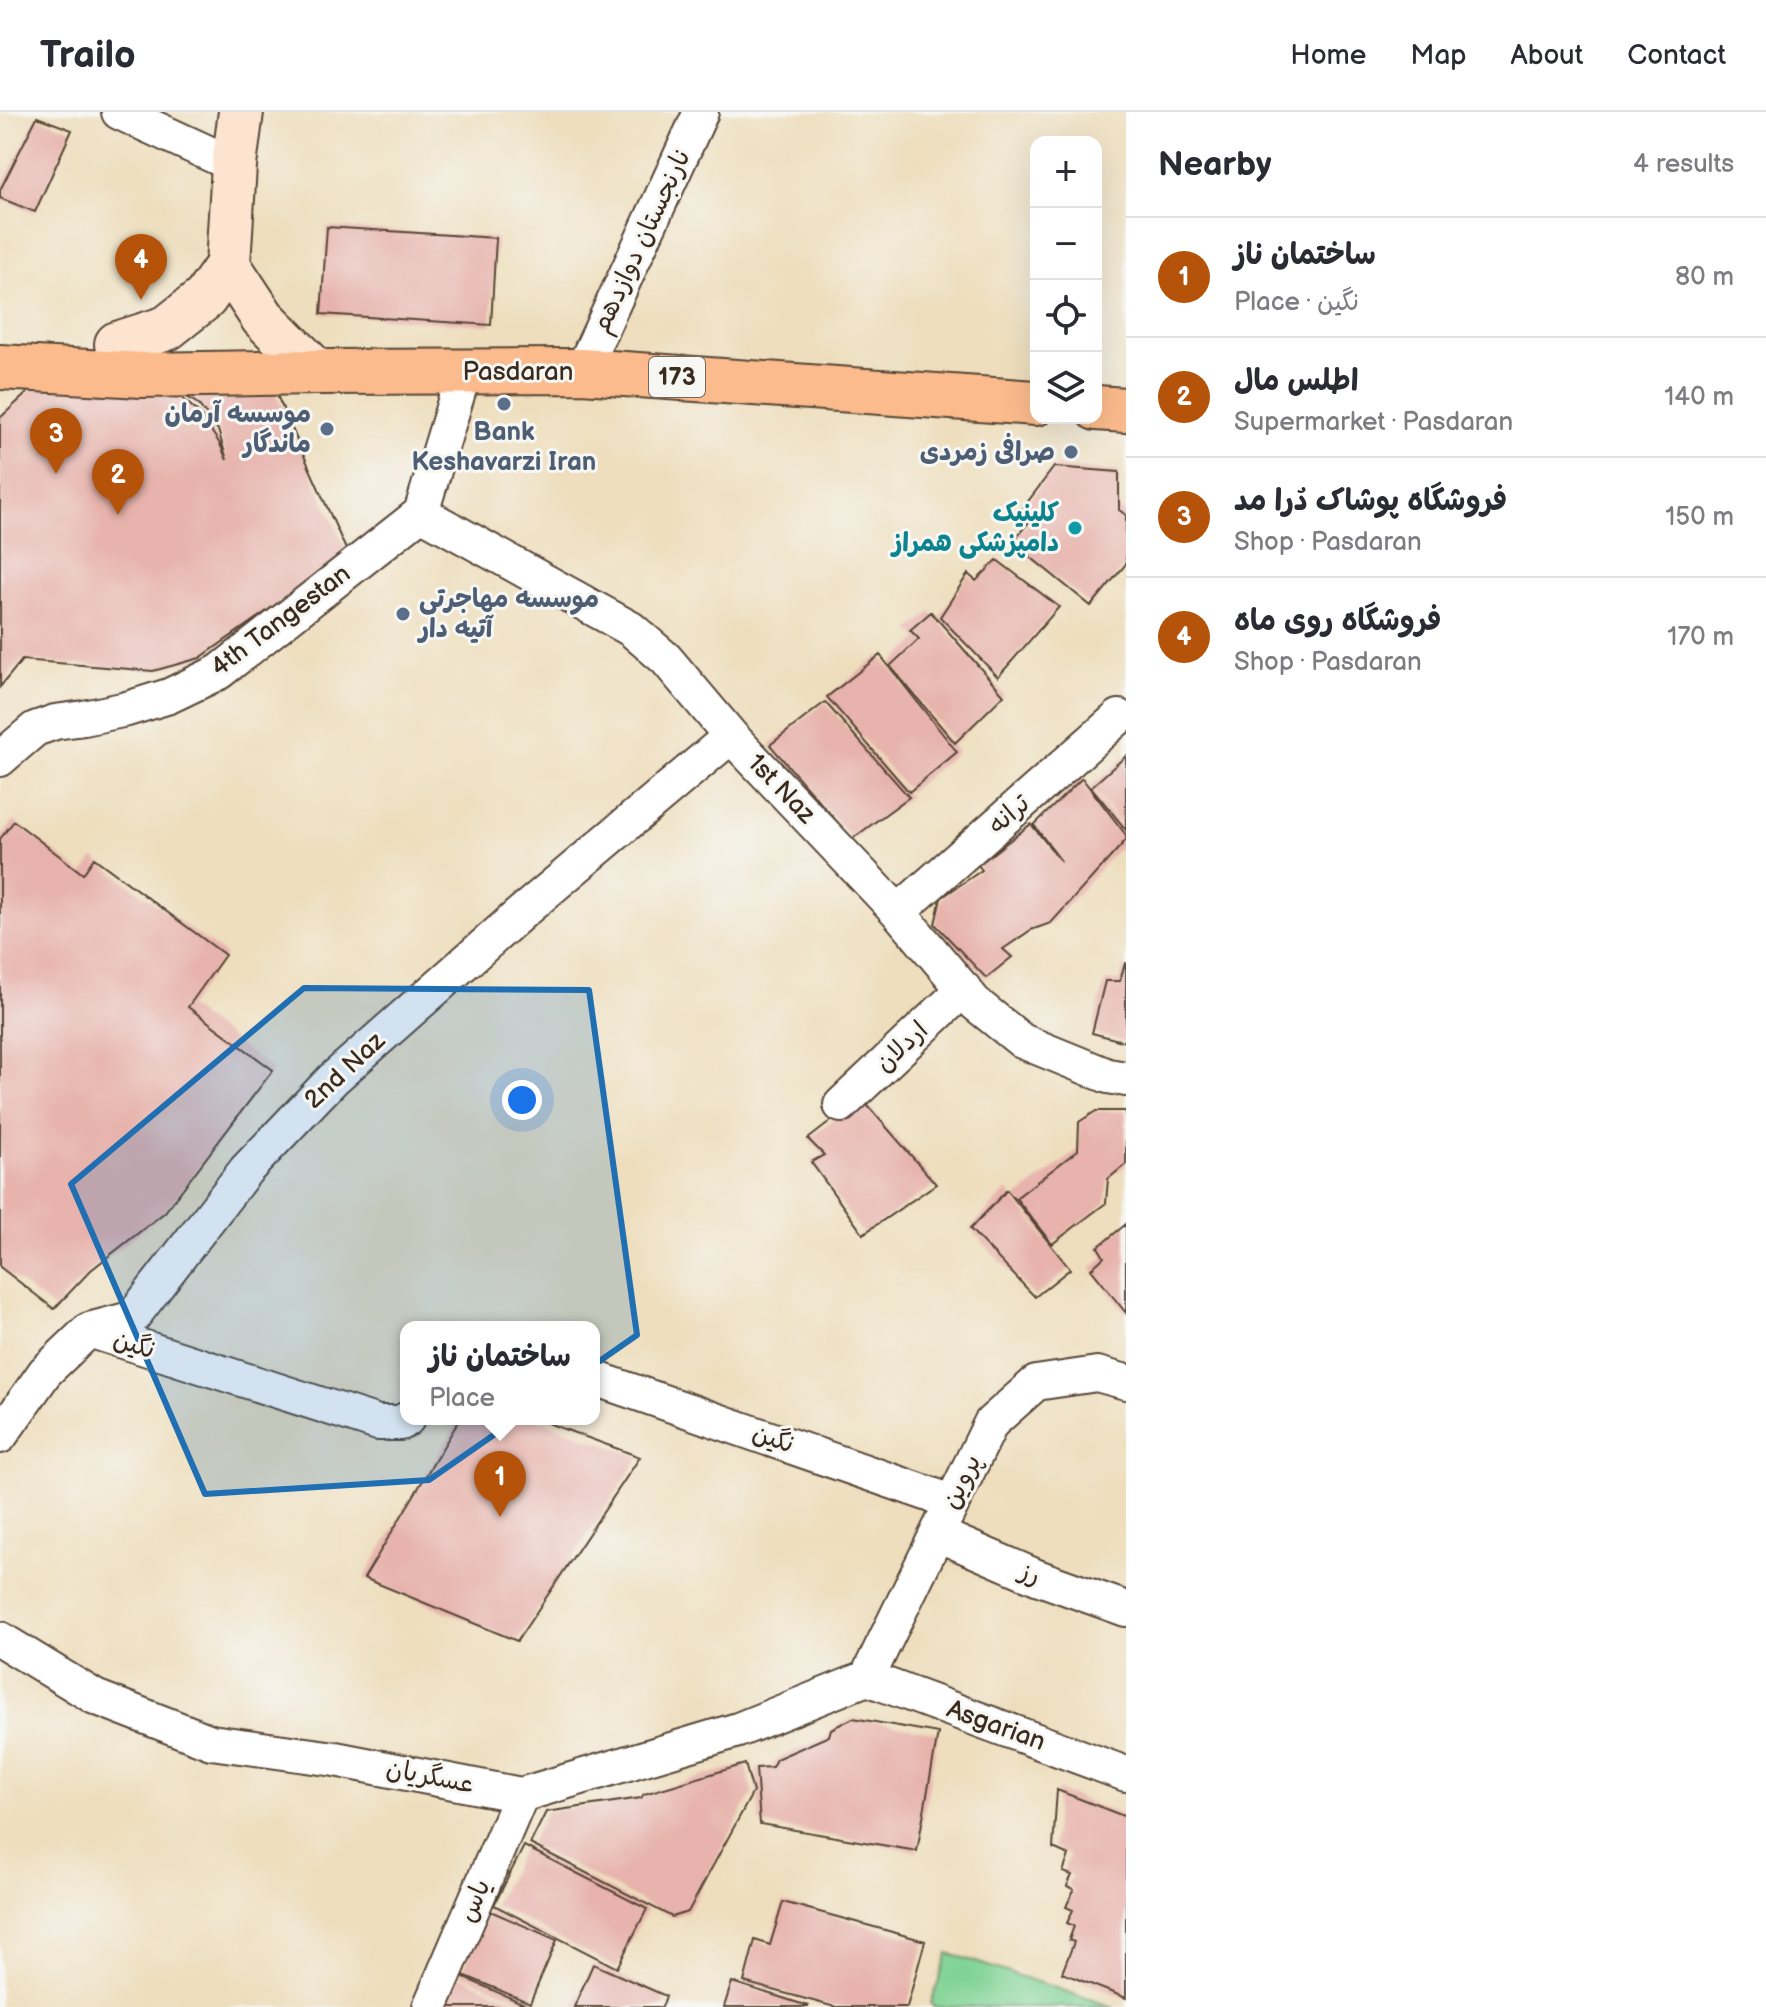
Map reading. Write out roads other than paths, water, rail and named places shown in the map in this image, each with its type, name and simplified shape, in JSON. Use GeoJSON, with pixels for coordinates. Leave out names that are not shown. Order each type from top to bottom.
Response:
{"type":"FeatureCollection","features":[{"type":"Feature","properties":{"kind":"main road"},"geometry":{"type":"LineString","coordinates":[[0,337],[117,344],[167,328],[205,298],[228,265],[234,165],[241,112]]}},
{"type":"Feature","properties":{"kind":"main road"},"geometry":{"type":"LineString","coordinates":[[228,265],[263,318],[317,372]]}},
{"type":"Feature","properties":{"kind":"main road","name":"Pasdaran"},"geometry":{"type":"LineString","coordinates":[[0,367],[142,375],[582,371],[1030,403]]}},
{"type":"Feature","properties":{"kind":"main road"},"geometry":{"type":"LineString","coordinates":[[1102,408],[1126,410]]}},
{"type":"Feature","properties":{"kind":"street"},"geometry":{"type":"LineString","coordinates":[[119,112],[234,165]]}},
{"type":"Feature","properties":{"kind":"street","name":"نارنجستان دوازدهم"},"geometry":{"type":"LineString","coordinates":[[582,371],[701,112]]}},
{"type":"Feature","properties":{"kind":"street"},"geometry":{"type":"LineString","coordinates":[[421,513],[464,372]]}},
{"type":"Feature","properties":{"kind":"street","name":"1st Naz"},"geometry":{"type":"LineString","coordinates":[[421,513],[631,629],[666,659],[731,736],[898,912],[976,1004],[1022,1041],[1108,1076],[1126,1079]]}},
{"type":"Feature","properties":{"kind":"street","name":"4th Tangestan"},"geometry":{"type":"LineString","coordinates":[[0,759],[35,729],[55,722],[127,709],[169,696],[219,672],[421,513]]}},
{"type":"Feature","properties":{"kind":"street","name":"ترانه"},"geometry":{"type":"LineString","coordinates":[[898,912],[1119,717]]}},
{"type":"Feature","properties":{"kind":"street","name":"2nd Naz"},"geometry":{"type":"LineString","coordinates":[[0,1436],[45,1372],[89,1330],[131,1319],[246,1170],[333,1079],[521,913],[731,736]]}},
{"type":"Feature","properties":{"kind":"street","name":"اردلان"},"geometry":{"type":"LineString","coordinates":[[841,1105],[964,989]]}},
{"type":"Feature","properties":{"kind":"street","name":"نگین"},"geometry":{"type":"LineString","coordinates":[[89,1330],[378,1423],[400,1423]]}},
{"type":"Feature","properties":{"kind":"street","name":"پروین"},"geometry":{"type":"LineString","coordinates":[[867,1678],[991,1423],[1036,1383],[1097,1374],[1126,1382]]}},
{"type":"Feature","properties":{"kind":"street","name":"نگین"},"geometry":{"type":"LineString","coordinates":[[600,1380],[952,1502]]}},
{"type":"Feature","properties":{"kind":"street","name":"رز"},"geometry":{"type":"LineString","coordinates":[[937,1534],[1037,1577],[1126,1609]]}},
{"type":"Feature","properties":{"kind":"street","name":"عسگریان"},"geometry":{"type":"LineString","coordinates":[[0,1639],[95,1697],[211,1742],[335,1759],[521,1795],[738,1730],[867,1678]]}},
{"type":"Feature","properties":{"kind":"street","name":"Asgarian"},"geometry":{"type":"LineString","coordinates":[[867,1678],[1126,1774]]}},
{"type":"Feature","properties":{"kind":"street","name":"یاس"},"geometry":{"type":"LineString","coordinates":[[430,2007],[521,1795]]}},
{"type":"Feature","properties":{"kind":"place","name":"فروشگاه روی ماه"},"geometry":{"type":"Point","coordinates":[141,300]}},
{"type":"Feature","properties":{"kind":"place","name":"Bank Keshavarzi Iran"},"geometry":{"type":"Point","coordinates":[504,404]}},
{"type":"Feature","properties":{"kind":"place","name":"موسسه آرمان ماندگار"},"geometry":{"type":"Point","coordinates":[327,429]}},
{"type":"Feature","properties":{"kind":"place","name":"صرافی زمردی"},"geometry":{"type":"Point","coordinates":[1071,452]}},
{"type":"Feature","properties":{"kind":"place","name":"فروشگاه پوشاک دُرا مد"},"geometry":{"type":"Point","coordinates":[56,474]}},
{"type":"Feature","properties":{"kind":"place","name":"اطلس مال"},"geometry":{"type":"Point","coordinates":[118,515]}},
{"type":"Feature","properties":{"kind":"place","name":"کلینیک دامپزشکی همراز"},"geometry":{"type":"Point","coordinates":[1075,528]}},
{"type":"Feature","properties":{"kind":"place","name":"موسسه مهاجرتی آتیه دار"},"geometry":{"type":"Point","coordinates":[403,614]}},
{"type":"Feature","properties":{"kind":"place","name":"ساختمان ناز"},"geometry":{"type":"Point","coordinates":[500,1517]}}]}
